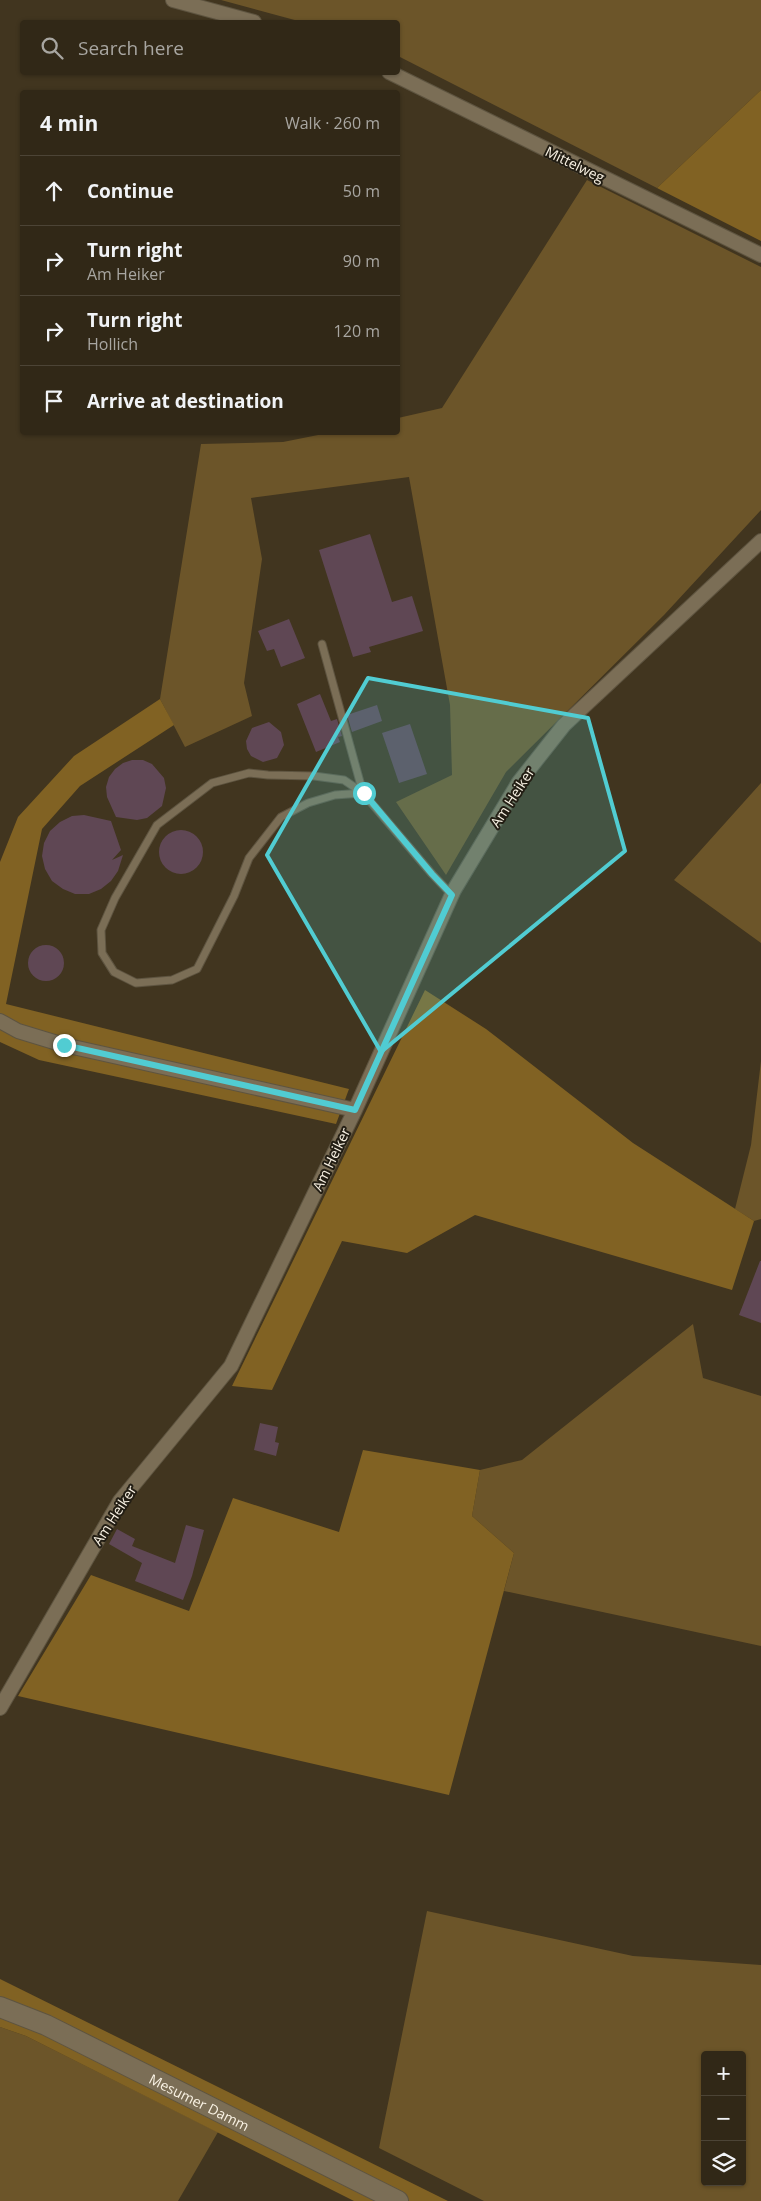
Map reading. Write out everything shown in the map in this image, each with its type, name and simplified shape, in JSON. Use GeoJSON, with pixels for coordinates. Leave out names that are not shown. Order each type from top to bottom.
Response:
{"type":"FeatureCollection","features":[{"type":"Feature","properties":{"kind":"main road","name":"Mesumer Damm"},"geometry":{"type":"LineString","coordinates":[[0,2008],[46,2025],[88,2045],[398,2201]]}},
{"type":"Feature","properties":{"kind":"street"},"geometry":{"type":"LineString","coordinates":[[173,0],[247,20]]}},
{"type":"Feature","properties":{"kind":"street","name":"Mittelweg"},"geometry":{"type":"LineString","coordinates":[[395,75],[761,255]]}},
{"type":"Feature","properties":{"kind":"street","name":"Am Heiker"},"geometry":{"type":"LineString","coordinates":[[0,1708],[120,1500],[231,1366],[355,1110],[452,895],[519,782],[564,725],[761,541]]}},
{"type":"Feature","properties":{"kind":"street"},"geometry":{"type":"LineString","coordinates":[[0,1021],[18,1031],[64,1045],[355,1110]]}},
{"type":"Feature","properties":{"kind":"lane"},"geometry":{"type":"LineString","coordinates":[[322,644],[343,726],[364,793]]}},
{"type":"Feature","properties":{"kind":"lane"},"geometry":{"type":"LineString","coordinates":[[364,793],[335,795],[308,803],[281,817],[249,858],[234,896],[197,969],[172,980],[136,983],[114,972],[102,953],[101,930],[115,898],[157,825],[212,783],[249,772],[344,780],[364,793],[452,895]]}},
{"type":"Feature","properties":{"kind":"highlighted area"},"geometry":{"type":"Polygon","coordinates":[[[368,678],[588,718],[625,851],[381,1052],[267,855],[368,678]]]}},
{"type":"Feature","properties":{"kind":"shaded area"},"geometry":{"type":"Polygon","coordinates":[[[221,0],[761,0],[761,90],[657,188],[400,57],[400,20],[295,20],[221,0]]]}},
{"type":"Feature","properties":{"kind":"shaded area"},"geometry":{"type":"Polygon","coordinates":[[[761,90],[761,241],[657,188],[761,90]]]}},
{"type":"Feature","properties":{"kind":"shaded area"},"geometry":{"type":"Polygon","coordinates":[[[587,180],[761,267],[761,510],[664,615],[506,772],[446,875],[396,802],[452,775],[450,705],[409,477],[251,498],[262,559],[244,683],[252,716],[185,747],[160,699],[201,444],[283,442],[318,435],[400,435],[400,418],[442,408],[587,180]]]}},
{"type":"Feature","properties":{"kind":"shaded area"},"geometry":{"type":"Polygon","coordinates":[[[160,699],[174,725],[80,786],[42,829],[6,1004],[349,1089],[336,1124],[39,1060],[0,1042],[0,862],[18,817],[74,756],[160,699]]]}},
{"type":"Feature","properties":{"kind":"shaded area"},"geometry":{"type":"Polygon","coordinates":[[[761,783],[761,943],[674,880],[761,783]]]}},
{"type":"Feature","properties":{"kind":"shaded area"},"geometry":{"type":"Polygon","coordinates":[[[425,990],[486,1029],[633,1143],[754,1221],[732,1290],[475,1215],[407,1253],[342,1241],[272,1390],[232,1386],[425,990]]]}},
{"type":"Feature","properties":{"kind":"shaded area"},"geometry":{"type":"Polygon","coordinates":[[[761,1061],[761,1219],[754,1221],[735,1209],[751,1145],[761,1061]]]}},
{"type":"Feature","properties":{"kind":"shaded area"},"geometry":{"type":"Polygon","coordinates":[[[693,1324],[703,1378],[761,1396],[761,1646],[504,1591],[514,1553],[472,1516],[480,1470],[522,1460],[693,1324]]]}},
{"type":"Feature","properties":{"kind":"shaded area"},"geometry":{"type":"Polygon","coordinates":[[[363,1450],[480,1470],[472,1516],[514,1553],[449,1795],[18,1696],[91,1575],[189,1611],[233,1498],[339,1532],[363,1450]]]}},
{"type":"Feature","properties":{"kind":"shaded area"},"geometry":{"type":"Polygon","coordinates":[[[427,1911],[633,1956],[761,1965],[761,2201],[484,2201],[379,2148],[427,1911]]]}},
{"type":"Feature","properties":{"kind":"shaded area"},"geometry":{"type":"Polygon","coordinates":[[[0,1979],[448,2201],[354,2201],[26,2036],[0,2027],[0,1979]]]}},
{"type":"Feature","properties":{"kind":"shaded area"},"geometry":{"type":"Polygon","coordinates":[[[0,2027],[26,2036],[218,2132],[178,2201],[0,2201],[0,2027]]]}},
{"type":"Feature","properties":{"kind":"building"},"geometry":{"type":"Polygon","coordinates":[[[370,534],[392,602],[412,596],[423,631],[369,647],[371,652],[353,657],[319,550],[370,534]]]}},
{"type":"Feature","properties":{"kind":"building"},"geometry":{"type":"Polygon","coordinates":[[[289,619],[305,658],[281,667],[274,649],[267,651],[258,631],[289,619]]]}},
{"type":"Feature","properties":{"kind":"building"},"geometry":{"type":"Polygon","coordinates":[[[320,694],[331,721],[337,719],[342,736],[338,737],[340,742],[316,752],[297,704],[320,694]]]}},
{"type":"Feature","properties":{"kind":"building"},"geometry":{"type":"Polygon","coordinates":[[[377,705],[382,721],[352,732],[347,715],[377,705]]]}},
{"type":"Feature","properties":{"kind":"building"},"geometry":{"type":"Polygon","coordinates":[[[269,722],[281,732],[284,745],[277,758],[263,762],[251,756],[247,749],[246,741],[252,728],[269,722]]]}},
{"type":"Feature","properties":{"kind":"building"},"geometry":{"type":"Polygon","coordinates":[[[410,724],[427,774],[399,783],[382,733],[410,724]]]}},
{"type":"Feature","properties":{"kind":"building"},"geometry":{"type":"Polygon","coordinates":[[[132,760],[143,760],[152,764],[164,778],[166,788],[162,806],[147,818],[137,820],[116,817],[107,797],[106,787],[109,777],[115,769],[123,763],[132,760]]]}},
{"type":"Feature","properties":{"kind":"building"},"geometry":{"type":"Polygon","coordinates":[[[84,815],[111,821],[121,850],[112,860],[123,855],[118,871],[111,881],[101,889],[89,894],[75,894],[63,889],[52,881],[45,869],[42,856],[44,843],[50,831],[60,822],[72,816],[84,815]]]}},
{"type":"Feature","properties":{"kind":"building"},"geometry":{"type":"Polygon","coordinates":[[[185,830],[197,836],[202,843],[202,861],[197,868],[190,873],[177,874],[169,871],[162,864],[159,848],[162,840],[169,833],[185,830]]]}},
{"type":"Feature","properties":{"kind":"building"},"geometry":{"type":"Polygon","coordinates":[[[46,945],[53,946],[59,950],[63,956],[63,970],[59,976],[53,980],[46,981],[39,980],[33,976],[29,970],[28,963],[29,956],[33,950],[39,946],[46,945]]]}},
{"type":"Feature","properties":{"kind":"building"},"geometry":{"type":"Polygon","coordinates":[[[761,1261],[761,1323],[739,1315],[761,1261]]]}},
{"type":"Feature","properties":{"kind":"building"},"geometry":{"type":"Polygon","coordinates":[[[260,1423],[278,1427],[275,1442],[279,1443],[276,1456],[254,1450],[260,1423]]]}},
{"type":"Feature","properties":{"kind":"building"},"geometry":{"type":"Polygon","coordinates":[[[186,1525],[204,1530],[192,1576],[183,1600],[135,1581],[142,1563],[109,1544],[117,1529],[135,1539],[132,1546],[175,1563],[186,1525]]]}},
{"type":"Feature","properties":{"kind":"route"},"geometry":{"type":"LineString","coordinates":[[64,1045],[355,1110],[452,895],[364,793]]}}]}
